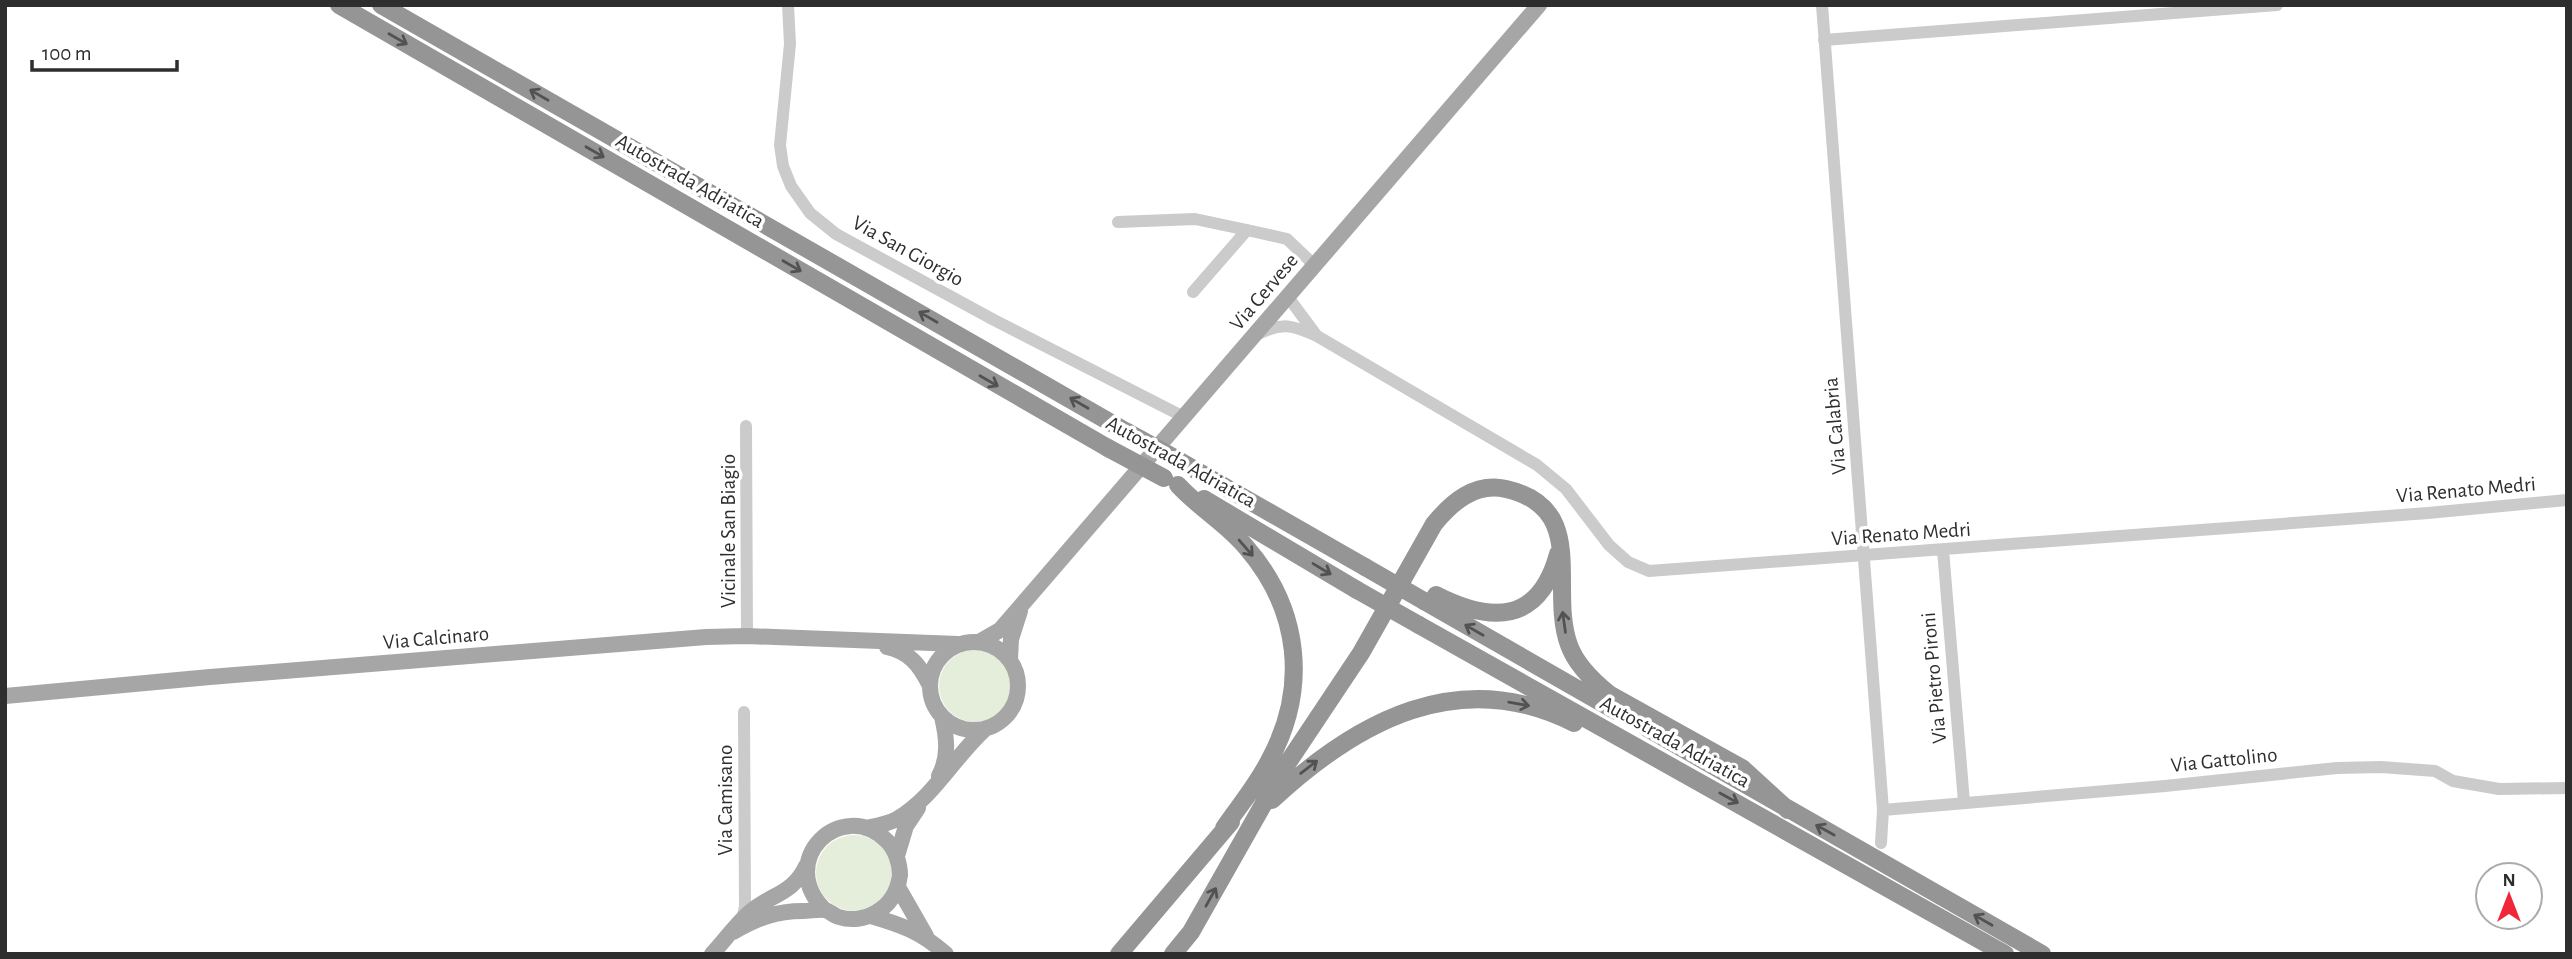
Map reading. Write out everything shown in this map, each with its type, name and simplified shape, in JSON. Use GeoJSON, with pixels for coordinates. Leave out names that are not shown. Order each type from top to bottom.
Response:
{"type":"FeatureCollection","features":[{"type":"Feature","properties":{"kind":"highway","name":"Autostrada Adriatica"},"geometry":{"type":"LineString","coordinates":[[339,5],[1108,448],[1227,511],[1357,590],[2005,954]]}},
{"type":"Feature","properties":{"kind":"highway","name":"Autostrada Adriatica"},"geometry":{"type":"LineString","coordinates":[[381,5],[1127,432],[1426,596],[1788,810],[2042,954]]}},
{"type":"Feature","properties":{"kind":"highway"},"geometry":{"type":"LineString","coordinates":[[1119,954],[1224,828],[1270,761],[1292,693],[1295,656],[1290,628],[1280,598],[1264,570],[1230,530],[1171,482]]}},
{"type":"Feature","properties":{"kind":"highway"},"geometry":{"type":"LineString","coordinates":[[1173,954],[1191,932],[1281,773],[1362,653],[1434,524],[1461,497],[1478,489],[1499,487],[1520,492],[1534,498],[1546,508],[1556,527],[1560,544],[1563,575],[1562,620],[1570,648],[1590,679],[1609,694],[1742,768],[1788,810]]}},
{"type":"Feature","properties":{"kind":"highway"},"geometry":{"type":"LineString","coordinates":[[1426,596],[1475,611],[1513,611],[1533,601],[1543,589],[1552,575],[1560,544]]}},
{"type":"Feature","properties":{"kind":"highway"},"geometry":{"type":"LineString","coordinates":[[1258,813],[1301,773],[1332,750],[1384,721],[1448,700],[1489,699],[1528,705],[1564,717],[1647,759],[1670,765]]}},
{"type":"Feature","properties":{"kind":"highway"},"geometry":{"type":"LineString","coordinates":[[1224,828],[1281,773]]}},
{"type":"Feature","properties":{"kind":"main road","name":"Via Cervese"},"geometry":{"type":"LineString","coordinates":[[979,642],[1000,630],[1022,606],[1539,5]]}},
{"type":"Feature","properties":{"kind":"main road","name":"Via Cervese"},"geometry":{"type":"LineString","coordinates":[[1010,659],[1011,639],[1022,606]]}},
{"type":"Feature","properties":{"kind":"main road","name":"Via Calcinaro"},"geometry":{"type":"LineString","coordinates":[[5,696],[706,637],[747,636],[958,645]]}},
{"type":"Feature","properties":{"kind":"main road"},"geometry":{"type":"LineString","coordinates":[[897,856],[906,826],[943,768],[946,757],[946,734],[942,717],[932,702],[929,684],[938,660],[958,645],[979,642],[990,645],[1010,659],[1018,682],[1014,706],[997,724],[985,729],[962,729],[942,717]]}},
{"type":"Feature","properties":{"kind":"main road","name":"Via Calcinaro"},"geometry":{"type":"LineString","coordinates":[[871,643],[897,649],[911,657],[921,668],[929,684]]}},
{"type":"Feature","properties":{"kind":"main road"},"geometry":{"type":"LineString","coordinates":[[866,828],[897,819],[930,790],[985,729]]}},
{"type":"Feature","properties":{"kind":"main road"},"geometry":{"type":"LineString","coordinates":[[712,954],[763,902],[789,890],[806,866],[812,850],[828,833],[852,826],[866,828],[885,839],[897,856],[900,872],[898,887],[892,899],[871,916],[855,919],[839,917],[825,910],[810,891],[806,866]]}},
{"type":"Feature","properties":{"kind":"main road"},"geometry":{"type":"LineString","coordinates":[[898,887],[928,938]]}},
{"type":"Feature","properties":{"kind":"main road"},"geometry":{"type":"LineString","coordinates":[[738,926],[784,911],[825,910]]}},
{"type":"Feature","properties":{"kind":"main road"},"geometry":{"type":"LineString","coordinates":[[871,916],[904,925],[928,938],[946,954]]}},
{"type":"Feature","properties":{"kind":"street","name":"Via San Giorgio"},"geometry":{"type":"LineString","coordinates":[[788,5],[790,44],[780,145],[783,166],[791,186],[810,213],[836,234],[993,320],[1184,417]]}},
{"type":"Feature","properties":{"kind":"street","name":"Via Calabria"},"geometry":{"type":"LineString","coordinates":[[1822,5],[1866,556],[1883,810],[1881,844]]}},
{"type":"Feature","properties":{"kind":"street"},"geometry":{"type":"LineString","coordinates":[[1824,40],[2277,5]]}},
{"type":"Feature","properties":{"kind":"street"},"geometry":{"type":"LineString","coordinates":[[1118,222],[1195,219],[1287,239],[1309,260],[1313,268]]}},
{"type":"Feature","properties":{"kind":"street"},"geometry":{"type":"LineString","coordinates":[[1193,292],[1247,230]]}},
{"type":"Feature","properties":{"kind":"street","name":"Via Renato Medri"},"geometry":{"type":"LineString","coordinates":[[1288,297],[1317,336]]}},
{"type":"Feature","properties":{"kind":"street","name":"Via Renato Medri"},"geometry":{"type":"LineString","coordinates":[[1255,336],[1274,326],[1285,325],[1317,336],[1537,465],[1566,489],[1609,544],[1628,562],[1649,571],[2567,500]]}},
{"type":"Feature","properties":{"kind":"street","name":"Vicinale San Biagio"},"geometry":{"type":"LineString","coordinates":[[746,426],[747,636]]}},
{"type":"Feature","properties":{"kind":"street","name":"Via Pietro Pironi"},"geometry":{"type":"LineString","coordinates":[[1943,550],[1964,802]]}},
{"type":"Feature","properties":{"kind":"street","name":"Via Camisano"},"geometry":{"type":"LineString","coordinates":[[738,926],[746,906],[744,712]]}},
{"type":"Feature","properties":{"kind":"street","name":"Via Gattolino"},"geometry":{"type":"LineString","coordinates":[[1883,810],[2337,768],[2381,767],[2435,771],[2454,781],[2499,789],[2567,788]]}},
{"type":"Feature","properties":{"kind":"street"},"geometry":{"type":"LineString","coordinates":[[745,889],[763,902]]}},
{"type":"Feature","properties":{"kind":"green space"},"geometry":{"type":"Polygon","coordinates":[[[975,650],[995,656],[1005,666],[1011,686],[1005,706],[995,716],[975,722],[955,716],[945,706],[939,686],[945,666],[955,656],[975,650]]]}},
{"type":"Feature","properties":{"kind":"green space"},"geometry":{"type":"Polygon","coordinates":[[[847,835],[861,835],[875,841],[886,852],[892,873],[889,888],[881,900],[861,911],[847,911],[833,905],[822,894],[816,880],[816,866],[822,852],[833,841],[847,835]]]}}]}
